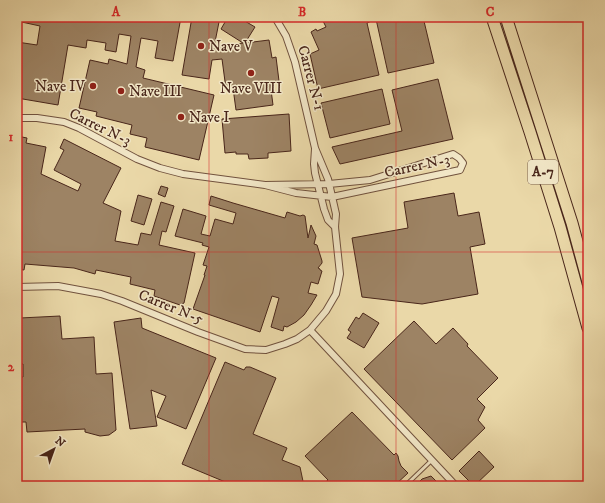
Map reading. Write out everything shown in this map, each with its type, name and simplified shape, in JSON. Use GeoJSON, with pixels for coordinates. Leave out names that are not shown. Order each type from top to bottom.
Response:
{"type":"FeatureCollection","features":[{"type":"Feature","properties":{"kind":"highway","name":"A-7"},"geometry":{"type":"LineString","coordinates":[[492,17],[560,227],[588,328]]}},
{"type":"Feature","properties":{"kind":"highway","name":"A-7"},"geometry":{"type":"LineString","coordinates":[[506,17],[572,223],[588,282]]}},
{"type":"Feature","properties":{"kind":"street","name":"Carrer N-1"},"geometry":{"type":"LineString","coordinates":[[273,17],[276,19],[286,36],[295,62],[315,148],[329,184],[336,214],[335,227]]}},
{"type":"Feature","properties":{"kind":"street","name":"Carrer N-3"},"geometry":{"type":"LineString","coordinates":[[17,118],[37,118],[64,122],[79,128],[137,159],[160,168],[183,174],[265,185],[296,193],[321,196],[332,197],[460,170],[463,163],[453,154],[370,180],[329,184],[265,185]]}},
{"type":"Feature","properties":{"kind":"street","name":"Carrer N-1"},"geometry":{"type":"LineString","coordinates":[[315,148],[314,164],[324,209],[328,220],[335,227]]}},
{"type":"Feature","properties":{"kind":"street","name":"Carrer N-5"},"geometry":{"type":"LineString","coordinates":[[17,286],[58,286],[101,294],[244,349],[266,350],[296,339],[310,330],[326,311],[336,294],[340,274],[335,227]]}},
{"type":"Feature","properties":{"kind":"street"},"geometry":{"type":"LineString","coordinates":[[310,330],[456,486]]}},
{"type":"Feature","properties":{"kind":"lane"},"geometry":{"type":"LineString","coordinates":[[406,486],[432,460]]}},
{"type":"Feature","properties":{"kind":"building"},"geometry":{"type":"Polygon","coordinates":[[[17,17],[181,17],[173,61],[155,58],[158,41],[141,38],[136,67],[145,70],[143,78],[214,95],[199,160],[145,147],[147,138],[130,134],[132,125],[96,116],[97,112],[79,108],[90,60],[108,64],[109,59],[127,64],[131,36],[119,34],[116,52],[105,50],[106,43],[87,40],[86,48],[68,45],[58,105],[17,98],[17,42],[37,45],[40,26],[17,21],[17,17]]]}},
{"type":"Feature","properties":{"kind":"building"},"geometry":{"type":"Polygon","coordinates":[[[192,17],[220,17],[214,47],[243,43],[221,29],[228,17],[238,17],[255,27],[245,43],[269,40],[272,58],[276,57],[279,81],[270,82],[273,105],[236,110],[233,88],[226,89],[222,59],[212,60],[209,79],[182,75],[192,17]]]}},
{"type":"Feature","properties":{"kind":"building"},"geometry":{"type":"Polygon","coordinates":[[[321,17],[423,17],[434,63],[388,73],[376,19],[367,23],[379,75],[318,89],[310,54],[319,50],[311,32],[316,29],[317,31],[326,27],[321,17]]]}},
{"type":"Feature","properties":{"kind":"building"},"geometry":{"type":"Polygon","coordinates":[[[438,79],[453,139],[340,164],[332,147],[402,131],[392,90],[438,79]]]}},
{"type":"Feature","properties":{"kind":"building"},"geometry":{"type":"Polygon","coordinates":[[[382,89],[390,124],[330,138],[321,103],[382,89]]]}},
{"type":"Feature","properties":{"kind":"building"},"geometry":{"type":"Polygon","coordinates":[[[289,114],[291,151],[268,153],[268,158],[249,159],[248,154],[236,154],[236,152],[225,153],[222,119],[289,114]]]}},
{"type":"Feature","properties":{"kind":"building"},"geometry":{"type":"Polygon","coordinates":[[[17,136],[27,138],[26,143],[46,147],[41,174],[78,191],[81,184],[54,170],[64,150],[60,148],[64,139],[121,168],[103,203],[121,211],[115,241],[138,245],[141,233],[151,235],[161,202],[174,206],[166,232],[162,231],[159,245],[195,253],[184,303],[180,305],[154,296],[155,290],[130,284],[131,277],[96,270],[95,274],[74,268],[25,264],[24,270],[17,269],[17,219],[19,209],[17,209],[17,136]]]}},
{"type":"Feature","properties":{"kind":"building"},"geometry":{"type":"Polygon","coordinates":[[[161,186],[168,188],[165,197],[158,194],[161,186]]]}},
{"type":"Feature","properties":{"kind":"building"},"geometry":{"type":"Polygon","coordinates":[[[454,193],[458,216],[479,212],[485,244],[470,247],[478,294],[422,304],[362,297],[352,238],[408,228],[404,202],[454,193]]]}},
{"type":"Feature","properties":{"kind":"building"},"geometry":{"type":"Polygon","coordinates":[[[138,195],[152,199],[144,225],[131,221],[138,195]]]}},
{"type":"Feature","properties":{"kind":"building"},"geometry":{"type":"Polygon","coordinates":[[[211,196],[285,218],[287,212],[300,216],[303,215],[305,216],[308,238],[311,225],[316,236],[314,244],[317,245],[322,261],[318,268],[322,271],[318,284],[311,282],[308,293],[317,295],[304,315],[287,327],[284,326],[283,331],[271,327],[279,298],[272,296],[260,332],[193,309],[205,275],[207,266],[203,265],[209,247],[202,245],[203,243],[175,236],[183,209],[206,216],[201,234],[210,236],[215,219],[233,224],[236,213],[209,205],[211,196]]]}},
{"type":"Feature","properties":{"kind":"building"},"geometry":{"type":"Polygon","coordinates":[[[363,313],[379,323],[364,348],[347,338],[351,332],[348,330],[356,317],[359,319],[363,313]]]}},
{"type":"Feature","properties":{"kind":"building"},"geometry":{"type":"Polygon","coordinates":[[[60,316],[62,339],[94,337],[96,374],[112,373],[116,430],[109,435],[100,436],[85,432],[85,429],[27,432],[26,422],[19,422],[17,377],[23,377],[23,364],[17,364],[17,330],[20,330],[20,318],[60,316]]]}},
{"type":"Feature","properties":{"kind":"building"},"geometry":{"type":"Polygon","coordinates":[[[141,318],[142,328],[216,358],[186,429],[157,417],[166,396],[151,390],[157,426],[130,429],[114,322],[141,318]]]}},
{"type":"Feature","properties":{"kind":"building"},"geometry":{"type":"Polygon","coordinates":[[[414,321],[436,344],[453,328],[468,344],[467,346],[498,378],[477,399],[485,407],[478,420],[485,428],[452,460],[364,369],[414,321]]]}},
{"type":"Feature","properties":{"kind":"building"},"geometry":{"type":"Polygon","coordinates":[[[225,362],[244,370],[246,367],[250,367],[276,378],[253,434],[287,448],[282,460],[300,467],[304,486],[235,486],[182,464],[225,362]]]}},
{"type":"Feature","properties":{"kind":"building"},"geometry":{"type":"Polygon","coordinates":[[[352,412],[394,455],[396,453],[401,466],[408,473],[394,486],[321,486],[328,480],[305,456],[352,412]]]}},
{"type":"Feature","properties":{"kind":"building"},"geometry":{"type":"Polygon","coordinates":[[[479,451],[494,467],[474,486],[459,471],[479,451]]]}},
{"type":"Feature","properties":{"kind":"building"},"geometry":{"type":"Polygon","coordinates":[[[431,476],[441,486],[415,486],[422,479],[431,476]]]}},
{"type":"Feature","properties":{"kind":"place","name":"Nave V"},"geometry":{"type":"Point","coordinates":[201,46]}},
{"type":"Feature","properties":{"kind":"place","name":"Nave VIII"},"geometry":{"type":"Point","coordinates":[251,73]}},
{"type":"Feature","properties":{"kind":"place","name":"Nave IV"},"geometry":{"type":"Point","coordinates":[93,86]}},
{"type":"Feature","properties":{"kind":"place","name":"Nave III"},"geometry":{"type":"Point","coordinates":[121,91]}},
{"type":"Feature","properties":{"kind":"place","name":"Nave I"},"geometry":{"type":"Point","coordinates":[181,117]}}]}
